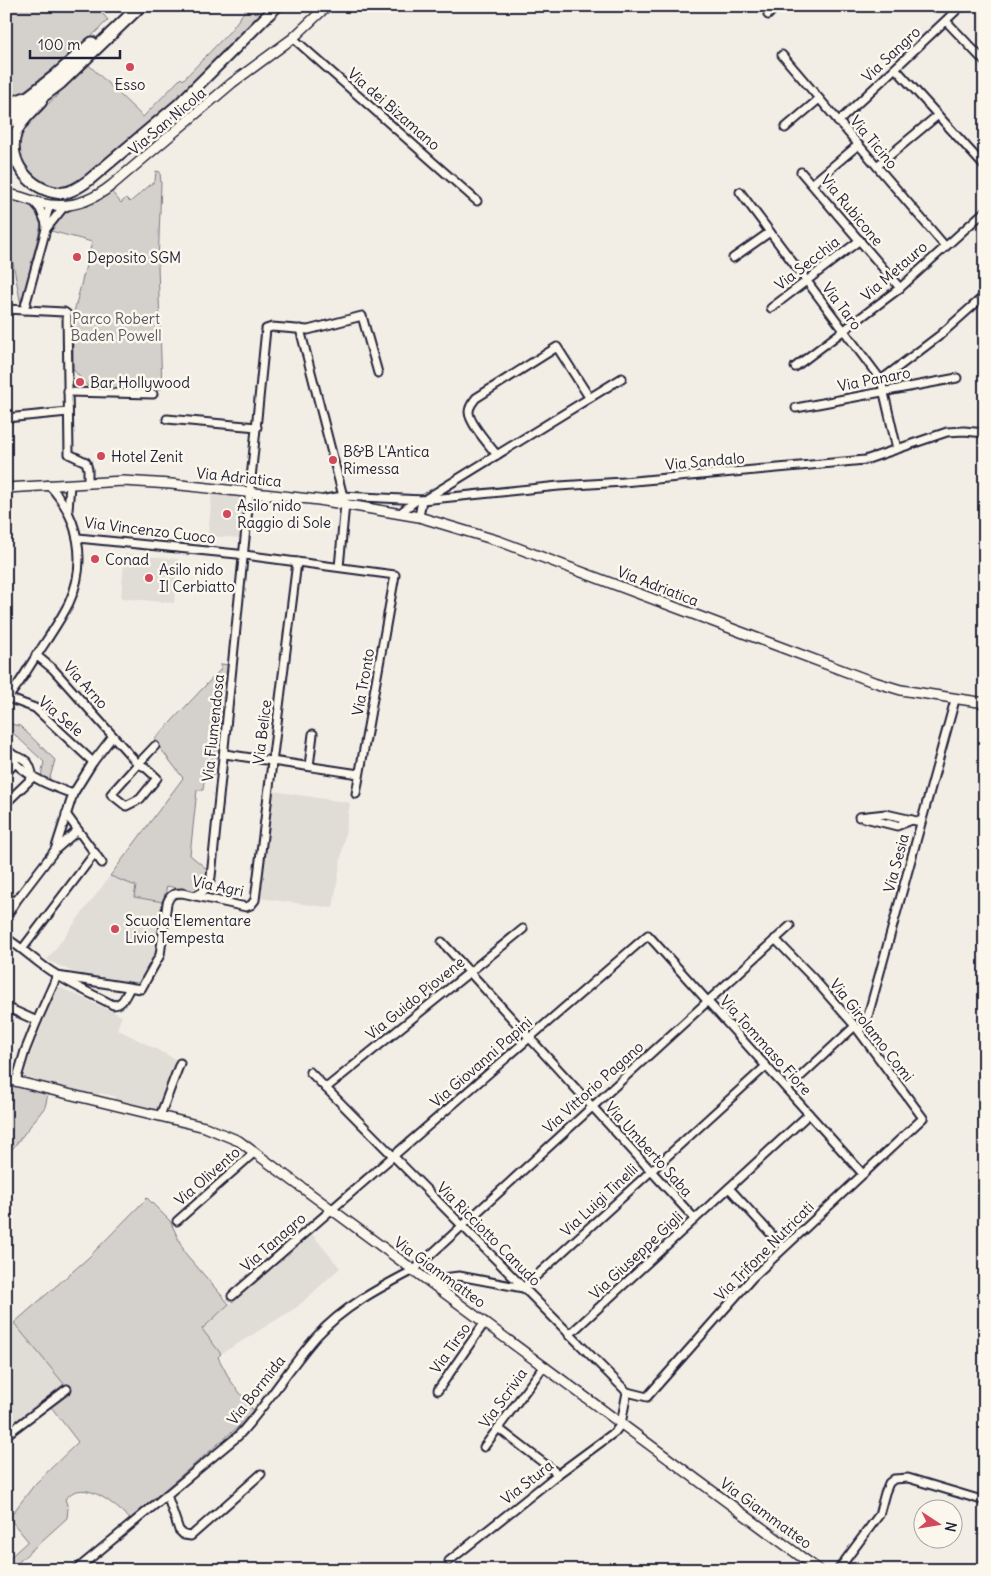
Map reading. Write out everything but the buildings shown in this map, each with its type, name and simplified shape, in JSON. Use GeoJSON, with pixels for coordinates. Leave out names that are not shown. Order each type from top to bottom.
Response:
{"type":"FeatureCollection","features":[{"type":"Feature","properties":{"kind":"highway"},"geometry":{"type":"LineString","coordinates":[[6,114],[32,95],[99,37],[129,6]]}},
{"type":"Feature","properties":{"kind":"highway"},"geometry":{"type":"LineString","coordinates":[[6,124],[50,91],[140,6]]}},
{"type":"Feature","properties":{"kind":"main road"},"geometry":{"type":"LineString","coordinates":[[50,91],[20,124],[14,143],[15,154],[17,164],[31,181],[50,191],[62,193],[73,190],[89,180],[179,104],[278,6]]}},
{"type":"Feature","properties":{"kind":"main road"},"geometry":{"type":"LineString","coordinates":[[6,105],[32,95]]}},
{"type":"Feature","properties":{"kind":"street","name":"Via San Nicola"},"geometry":{"type":"LineString","coordinates":[[6,194],[51,205],[69,205],[88,200],[103,192],[232,83],[293,38],[327,6]]}},
{"type":"Feature","properties":{"kind":"street"},"geometry":{"type":"LineString","coordinates":[[768,15],[776,6]]}},
{"type":"Feature","properties":{"kind":"street","name":"Via Sangro"},"geometry":{"type":"LineString","coordinates":[[838,122],[961,6]]}},
{"type":"Feature","properties":{"kind":"street"},"geometry":{"type":"LineString","coordinates":[[946,21],[985,62]]}},
{"type":"Feature","properties":{"kind":"street","name":"Via dei Bizamano"},"geometry":{"type":"LineString","coordinates":[[293,38],[478,201]]}},
{"type":"Feature","properties":{"kind":"street","name":"Via Ticino"},"geometry":{"type":"LineString","coordinates":[[782,55],[945,246]]}},
{"type":"Feature","properties":{"kind":"street"},"geometry":{"type":"LineString","coordinates":[[896,69],[985,167]]}},
{"type":"Feature","properties":{"kind":"street"},"geometry":{"type":"LineString","coordinates":[[785,128],[819,99]]}},
{"type":"Feature","properties":{"kind":"street"},"geometry":{"type":"LineString","coordinates":[[877,166],[938,115]]}},
{"type":"Feature","properties":{"kind":"street"},"geometry":{"type":"LineString","coordinates":[[812,184],[858,145]]}},
{"type":"Feature","properties":{"kind":"street","name":"Via Rubicone"},"geometry":{"type":"LineString","coordinates":[[802,172],[900,288]]}},
{"type":"Feature","properties":{"kind":"street","name":"Via Taro"},"geometry":{"type":"LineString","coordinates":[[740,192],[881,380],[885,390],[897,449]]}},
{"type":"Feature","properties":{"kind":"street"},"geometry":{"type":"LineString","coordinates":[[32,201],[40,209],[46,229]]}},
{"type":"Feature","properties":{"kind":"street"},"geometry":{"type":"LineString","coordinates":[[51,205],[53,219]]}},
{"type":"Feature","properties":{"kind":"street"},"geometry":{"type":"LineString","coordinates":[[45,221],[51,205]]}},
{"type":"Feature","properties":{"kind":"street"},"geometry":{"type":"LineString","coordinates":[[24,310],[46,229],[62,208],[69,205]]}},
{"type":"Feature","properties":{"kind":"street","name":"Via Metauro"},"geometry":{"type":"LineString","coordinates":[[795,366],[900,288],[985,211]]}},
{"type":"Feature","properties":{"kind":"street"},"geometry":{"type":"LineString","coordinates":[[733,258],[770,232]]}},
{"type":"Feature","properties":{"kind":"street","name":"Via Secchia"},"geometry":{"type":"LineString","coordinates":[[772,308],[860,240]]}},
{"type":"Feature","properties":{"kind":"street"},"geometry":{"type":"LineString","coordinates":[[881,380],[940,336],[985,295]]}},
{"type":"Feature","properties":{"kind":"street"},"geometry":{"type":"LineString","coordinates":[[6,309],[64,312],[67,314],[69,454],[86,462],[88,483]]}},
{"type":"Feature","properties":{"kind":"street"},"geometry":{"type":"LineString","coordinates":[[339,568],[344,500],[300,330],[308,330],[362,316],[378,372]]}},
{"type":"Feature","properties":{"kind":"street","name":"Via Flumendosa"},"geometry":{"type":"LineString","coordinates":[[195,896],[203,893],[211,877],[266,330],[272,327],[300,330]]}},
{"type":"Feature","properties":{"kind":"street"},"geometry":{"type":"LineString","coordinates":[[497,455],[472,421],[469,413],[471,404],[476,398],[557,347],[589,398]]}},
{"type":"Feature","properties":{"kind":"street"},"geometry":{"type":"LineString","coordinates":[[400,513],[419,500],[442,490],[622,378]]}},
{"type":"Feature","properties":{"kind":"street","name":"Via Panaro"},"geometry":{"type":"LineString","coordinates":[[796,408],[957,378]]}},
{"type":"Feature","properties":{"kind":"street"},"geometry":{"type":"LineString","coordinates":[[68,392],[153,394]]}},
{"type":"Feature","properties":{"kind":"street"},"geometry":{"type":"LineString","coordinates":[[6,418],[68,412]]}},
{"type":"Feature","properties":{"kind":"street"},"geometry":{"type":"LineString","coordinates":[[167,420],[256,427]]}},
{"type":"Feature","properties":{"kind":"street","name":"Via Sandalo"},"geometry":{"type":"LineString","coordinates":[[419,500],[865,460],[954,431],[985,433]]}},
{"type":"Feature","properties":{"kind":"street","name":"Via Adriatica"},"geometry":{"type":"LineString","coordinates":[[6,488],[133,481],[319,500],[419,500]]}},
{"type":"Feature","properties":{"kind":"street","name":"Via Vincenzo Cuoco"},"geometry":{"type":"LineString","coordinates":[[68,510],[70,484]]}},
{"type":"Feature","properties":{"kind":"street","name":"Via Vincenzo Cuoco"},"geometry":{"type":"LineString","coordinates":[[49,485],[68,510],[78,538],[244,555],[395,575]]}},
{"type":"Feature","properties":{"kind":"street","name":"Via Adriatica"},"geometry":{"type":"LineString","coordinates":[[344,500],[420,517],[499,541],[901,690],[985,704]]}},
{"type":"Feature","properties":{"kind":"street"},"geometry":{"type":"LineString","coordinates":[[419,500],[420,517]]}},
{"type":"Feature","properties":{"kind":"street"},"geometry":{"type":"LineString","coordinates":[[7,699],[62,617],[70,601],[76,582],[78,538]]}},
{"type":"Feature","properties":{"kind":"street","name":"Via Belice"},"geometry":{"type":"LineString","coordinates":[[251,905],[255,900],[297,562]]}},
{"type":"Feature","properties":{"kind":"street","name":"Via Tronto"},"geometry":{"type":"LineString","coordinates":[[356,794],[395,575]]}},
{"type":"Feature","properties":{"kind":"street","name":"Via Arno"},"geometry":{"type":"LineString","coordinates":[[36,655],[53,669],[87,705],[138,764],[145,767],[157,778],[140,799],[126,806],[111,794],[138,764]]}},
{"type":"Feature","properties":{"kind":"street","name":"Via Sele"},"geometry":{"type":"LineString","coordinates":[[7,699],[35,708],[92,762]]}},
{"type":"Feature","properties":{"kind":"street","name":"Via Sesia"},"geometry":{"type":"LineString","coordinates":[[857,1028],[866,1023],[955,700]]}},
{"type":"Feature","properties":{"kind":"street"},"geometry":{"type":"LineString","coordinates":[[309,766],[313,734]]}},
{"type":"Feature","properties":{"kind":"street"},"geometry":{"type":"LineString","coordinates":[[55,850],[73,794],[92,762],[113,736]]}},
{"type":"Feature","properties":{"kind":"street"},"geometry":{"type":"LineString","coordinates":[[138,764],[155,746]]}},
{"type":"Feature","properties":{"kind":"street"},"geometry":{"type":"LineString","coordinates":[[6,749],[24,772],[42,783],[73,794]]}},
{"type":"Feature","properties":{"kind":"street"},"geometry":{"type":"LineString","coordinates":[[224,754],[359,774]]}},
{"type":"Feature","properties":{"kind":"street"},"geometry":{"type":"LineString","coordinates":[[6,773],[15,759]]}},
{"type":"Feature","properties":{"kind":"street"},"geometry":{"type":"LineString","coordinates":[[6,803],[34,777]]}},
{"type":"Feature","properties":{"kind":"street"},"geometry":{"type":"LineString","coordinates":[[66,814],[102,863]]}},
{"type":"Feature","properties":{"kind":"street"},"geometry":{"type":"LineString","coordinates":[[913,820],[897,826],[859,817],[886,814],[913,820],[921,822]]}},
{"type":"Feature","properties":{"kind":"street"},"geometry":{"type":"LineString","coordinates":[[6,917],[55,850],[78,830]]}},
{"type":"Feature","properties":{"kind":"street"},"geometry":{"type":"LineString","coordinates":[[23,948],[95,853]]}},
{"type":"Feature","properties":{"kind":"street","name":"Via Agri"},"geometry":{"type":"LineString","coordinates":[[6,938],[23,948],[30,956],[57,976],[113,1005],[117,1005],[122,1002],[130,988],[141,989],[160,955],[167,903],[170,896],[175,893],[246,907],[251,905]]}},
{"type":"Feature","properties":{"kind":"street"},"geometry":{"type":"LineString","coordinates":[[6,898],[16,901]]}},
{"type":"Feature","properties":{"kind":"street","name":"Via Vittorio Pagano"},"geometry":{"type":"LineString","coordinates":[[414,1270],[790,926]]}},
{"type":"Feature","properties":{"kind":"street","name":"Via Guido Piovene"},"geometry":{"type":"LineString","coordinates":[[326,1088],[524,929]]}},
{"type":"Feature","properties":{"kind":"street","name":"Via Tommaso Fiore"},"geometry":{"type":"LineString","coordinates":[[648,935],[863,1174]]}},
{"type":"Feature","properties":{"kind":"street","name":"Via Giovanni Papini"},"geometry":{"type":"LineString","coordinates":[[331,1210],[648,935]]}},
{"type":"Feature","properties":{"kind":"street","name":"Via Girolamo Comi"},"geometry":{"type":"LineString","coordinates":[[775,939],[813,978],[857,1028],[923,1118]]}},
{"type":"Feature","properties":{"kind":"street","name":"Via Umberto Saba"},"geometry":{"type":"LineString","coordinates":[[442,942],[695,1219]]}},
{"type":"Feature","properties":{"kind":"street"},"geometry":{"type":"LineString","coordinates":[[16,1081],[25,1051],[57,976],[130,988]]}},
{"type":"Feature","properties":{"kind":"street"},"geometry":{"type":"LineString","coordinates":[[6,1007],[37,1021]]}},
{"type":"Feature","properties":{"kind":"street"},"geometry":{"type":"LineString","coordinates":[[787,1089],[857,1028]]}},
{"type":"Feature","properties":{"kind":"street"},"geometry":{"type":"LineString","coordinates":[[160,1116],[180,1063]]}},
{"type":"Feature","properties":{"kind":"street","name":"Via Luigi Tinelli"},"geometry":{"type":"LineString","coordinates":[[523,1288],[766,1066]]}},
{"type":"Feature","properties":{"kind":"street","name":"Via Ricciotto Canudo"},"geometry":{"type":"LineString","coordinates":[[310,1072],[627,1392]]}},
{"type":"Feature","properties":{"kind":"street","name":"Via Giammatteo"},"geometry":{"type":"LineString","coordinates":[[6,1079],[205,1127],[239,1141],[819,1570]]}},
{"type":"Feature","properties":{"kind":"street","name":"Via Giuseppe Gigli"},"geometry":{"type":"LineString","coordinates":[[569,1335],[810,1114]]}},
{"type":"Feature","properties":{"kind":"street","name":"Via Trifone Nutricati"},"geometry":{"type":"LineString","coordinates":[[627,1392],[647,1397],[752,1278],[923,1118]]}},
{"type":"Feature","properties":{"kind":"street","name":"Via Olivento"},"geometry":{"type":"LineString","coordinates":[[177,1221],[255,1152]]}},
{"type":"Feature","properties":{"kind":"street"},"geometry":{"type":"LineString","coordinates":[[729,1188],[783,1247]]}},
{"type":"Feature","properties":{"kind":"street","name":"Via Tanagro"},"geometry":{"type":"LineString","coordinates":[[232,1296],[331,1210]]}},
{"type":"Feature","properties":{"kind":"street","name":"Via Bormida"},"geometry":{"type":"LineString","coordinates":[[76,1570],[238,1436],[257,1416],[295,1363],[338,1316],[384,1285],[414,1270]]}},
{"type":"Feature","properties":{"kind":"street"},"geometry":{"type":"LineString","coordinates":[[427,1280],[460,1276],[523,1288]]}},
{"type":"Feature","properties":{"kind":"street","name":"Via Tirso"},"geometry":{"type":"LineString","coordinates":[[438,1390],[484,1322]]}},
{"type":"Feature","properties":{"kind":"street","name":"Via Scrivia"},"geometry":{"type":"LineString","coordinates":[[484,1447],[544,1366]]}},
{"type":"Feature","properties":{"kind":"street"},"geometry":{"type":"LineString","coordinates":[[6,1435],[67,1389]]}},
{"type":"Feature","properties":{"kind":"street"},"geometry":{"type":"LineString","coordinates":[[621,1424],[627,1392]]}},
{"type":"Feature","properties":{"kind":"street","name":"Via Stura"},"geometry":{"type":"LineString","coordinates":[[449,1561],[558,1474],[615,1432],[621,1424]]}},
{"type":"Feature","properties":{"kind":"street"},"geometry":{"type":"LineString","coordinates":[[498,1428],[558,1474]]}},
{"type":"Feature","properties":{"kind":"street"},"geometry":{"type":"LineString","coordinates":[[167,1495],[179,1530],[184,1535],[191,1536],[261,1474]]}},
{"type":"Feature","properties":{"kind":"street"},"geometry":{"type":"LineString","coordinates":[[838,1570],[879,1515],[889,1483],[894,1478],[908,1478],[985,1501]]}},
{"type":"Feature","properties":{"kind":"street"},"geometry":{"type":"LineString","coordinates":[[6,1567],[9,1570]]}},
{"type":"Feature","properties":{"kind":"shaded area","name":"Asilo nido Raggio di Sole"},"geometry":{"type":"Polygon","coordinates":[[[212,493],[244,497],[241,538],[208,536],[212,493]]]}},
{"type":"Feature","properties":{"kind":"shaded area","name":"Asilo nido Il Cerbiatto"},"geometry":{"type":"Polygon","coordinates":[[[125,554],[178,559],[174,603],[121,598],[125,554]]]}},
{"type":"Feature","properties":{"kind":"shaded area"},"geometry":{"type":"Polygon","coordinates":[[[273,791],[350,803],[333,908],[260,898],[273,791]]]}},
{"type":"Feature","properties":{"kind":"shaded area","name":"Scuola Elementare Livio Tempesta"},"geometry":{"type":"Polygon","coordinates":[[[110,876],[136,886],[134,897],[163,902],[155,956],[140,984],[77,974],[47,960],[110,876]]]}},
{"type":"Feature","properties":{"kind":"shaded area"},"geometry":{"type":"Polygon","coordinates":[[[57,986],[122,1016],[117,1029],[175,1059],[157,1111],[115,1100],[114,1096],[100,1093],[98,1096],[36,1082],[37,1080],[30,1078],[28,1081],[23,1080],[27,1064],[57,986]]]}},
{"type":"Feature","properties":{"kind":"shaded area"},"geometry":{"type":"Polygon","coordinates":[[[311,1233],[340,1268],[297,1307],[221,1354],[201,1329],[311,1233]]]}},
{"type":"Feature","properties":{"kind":"shaded area"},"geometry":{"type":"Polygon","coordinates":[[[14,1323],[65,1384],[6,1428],[6,1329],[14,1323]]]}},
{"type":"Feature","properties":{"kind":"green space"},"geometry":{"type":"Polygon","coordinates":[[[6,6],[96,6],[108,20],[63,64],[45,76],[23,95],[6,103],[6,6]]]}},
{"type":"Feature","properties":{"kind":"green space"},"geometry":{"type":"Polygon","coordinates":[[[252,6],[269,6],[179,97],[79,182],[69,186],[56,187],[44,184],[34,179],[20,161],[18,138],[29,120],[56,97],[61,89],[87,65],[143,117],[181,78],[183,80],[231,30],[246,9],[248,10],[252,6]]]}},
{"type":"Feature","properties":{"kind":"green space","name":"Parco Robert Baden Powell"},"geometry":{"type":"Polygon","coordinates":[[[156,171],[160,172],[161,183],[158,265],[162,389],[89,388],[73,369],[73,316],[92,242],[51,231],[54,224],[65,213],[93,203],[111,191],[121,203],[126,198],[130,202],[155,181],[156,171]]]}},
{"type":"Feature","properties":{"kind":"green space"},"geometry":{"type":"Polygon","coordinates":[[[6,196],[31,204],[36,211],[41,225],[21,305],[6,226],[6,196]]]}},
{"type":"Feature","properties":{"kind":"green space"},"geometry":{"type":"Polygon","coordinates":[[[221,664],[230,665],[218,775],[205,774],[203,790],[197,790],[190,855],[208,870],[205,880],[198,890],[194,891],[167,886],[163,902],[134,897],[136,886],[110,876],[183,778],[154,740],[221,669],[221,664]]]}},
{"type":"Feature","properties":{"kind":"green space"},"geometry":{"type":"Polygon","coordinates":[[[6,723],[20,726],[55,760],[49,781],[41,777],[44,762],[14,734],[11,737],[6,736],[6,723]]]}},
{"type":"Feature","properties":{"kind":"green space"},"geometry":{"type":"Polygon","coordinates":[[[6,1084],[48,1094],[45,1107],[6,1157],[6,1084]]]}},
{"type":"Feature","properties":{"kind":"green space"},"geometry":{"type":"Polygon","coordinates":[[[147,1198],[170,1221],[185,1253],[229,1304],[202,1329],[221,1354],[218,1357],[230,1380],[253,1410],[238,1427],[130,1519],[105,1498],[97,1494],[81,1490],[72,1493],[65,1499],[68,1508],[67,1518],[12,1568],[6,1561],[28,1541],[9,1518],[35,1484],[78,1442],[45,1399],[64,1384],[14,1323],[88,1258],[147,1198]]]}},
{"type":"Feature","properties":{"kind":"place","name":"Esso"},"geometry":{"type":"Point","coordinates":[130,67]}},
{"type":"Feature","properties":{"kind":"place","name":"Deposito SGM"},"geometry":{"type":"Point","coordinates":[77,257]}},
{"type":"Feature","properties":{"kind":"place","name":"Bar Hollywood"},"geometry":{"type":"Point","coordinates":[80,382]}},
{"type":"Feature","properties":{"kind":"place","name":"Hotel Zenit"},"geometry":{"type":"Point","coordinates":[101,456]}},
{"type":"Feature","properties":{"kind":"place","name":"B&B L'Antica Rimessa"},"geometry":{"type":"Point","coordinates":[333,460]}},
{"type":"Feature","properties":{"kind":"place","name":"Asilo nido Raggio di Sole"},"geometry":{"type":"Point","coordinates":[227,514]}},
{"type":"Feature","properties":{"kind":"place","name":"Conad"},"geometry":{"type":"Point","coordinates":[95,559]}},
{"type":"Feature","properties":{"kind":"place","name":"Asilo nido Il Cerbiatto"},"geometry":{"type":"Point","coordinates":[149,578]}},
{"type":"Feature","properties":{"kind":"place","name":"Scuola Elementare Livio Tempesta"},"geometry":{"type":"Point","coordinates":[115,929]}}]}
